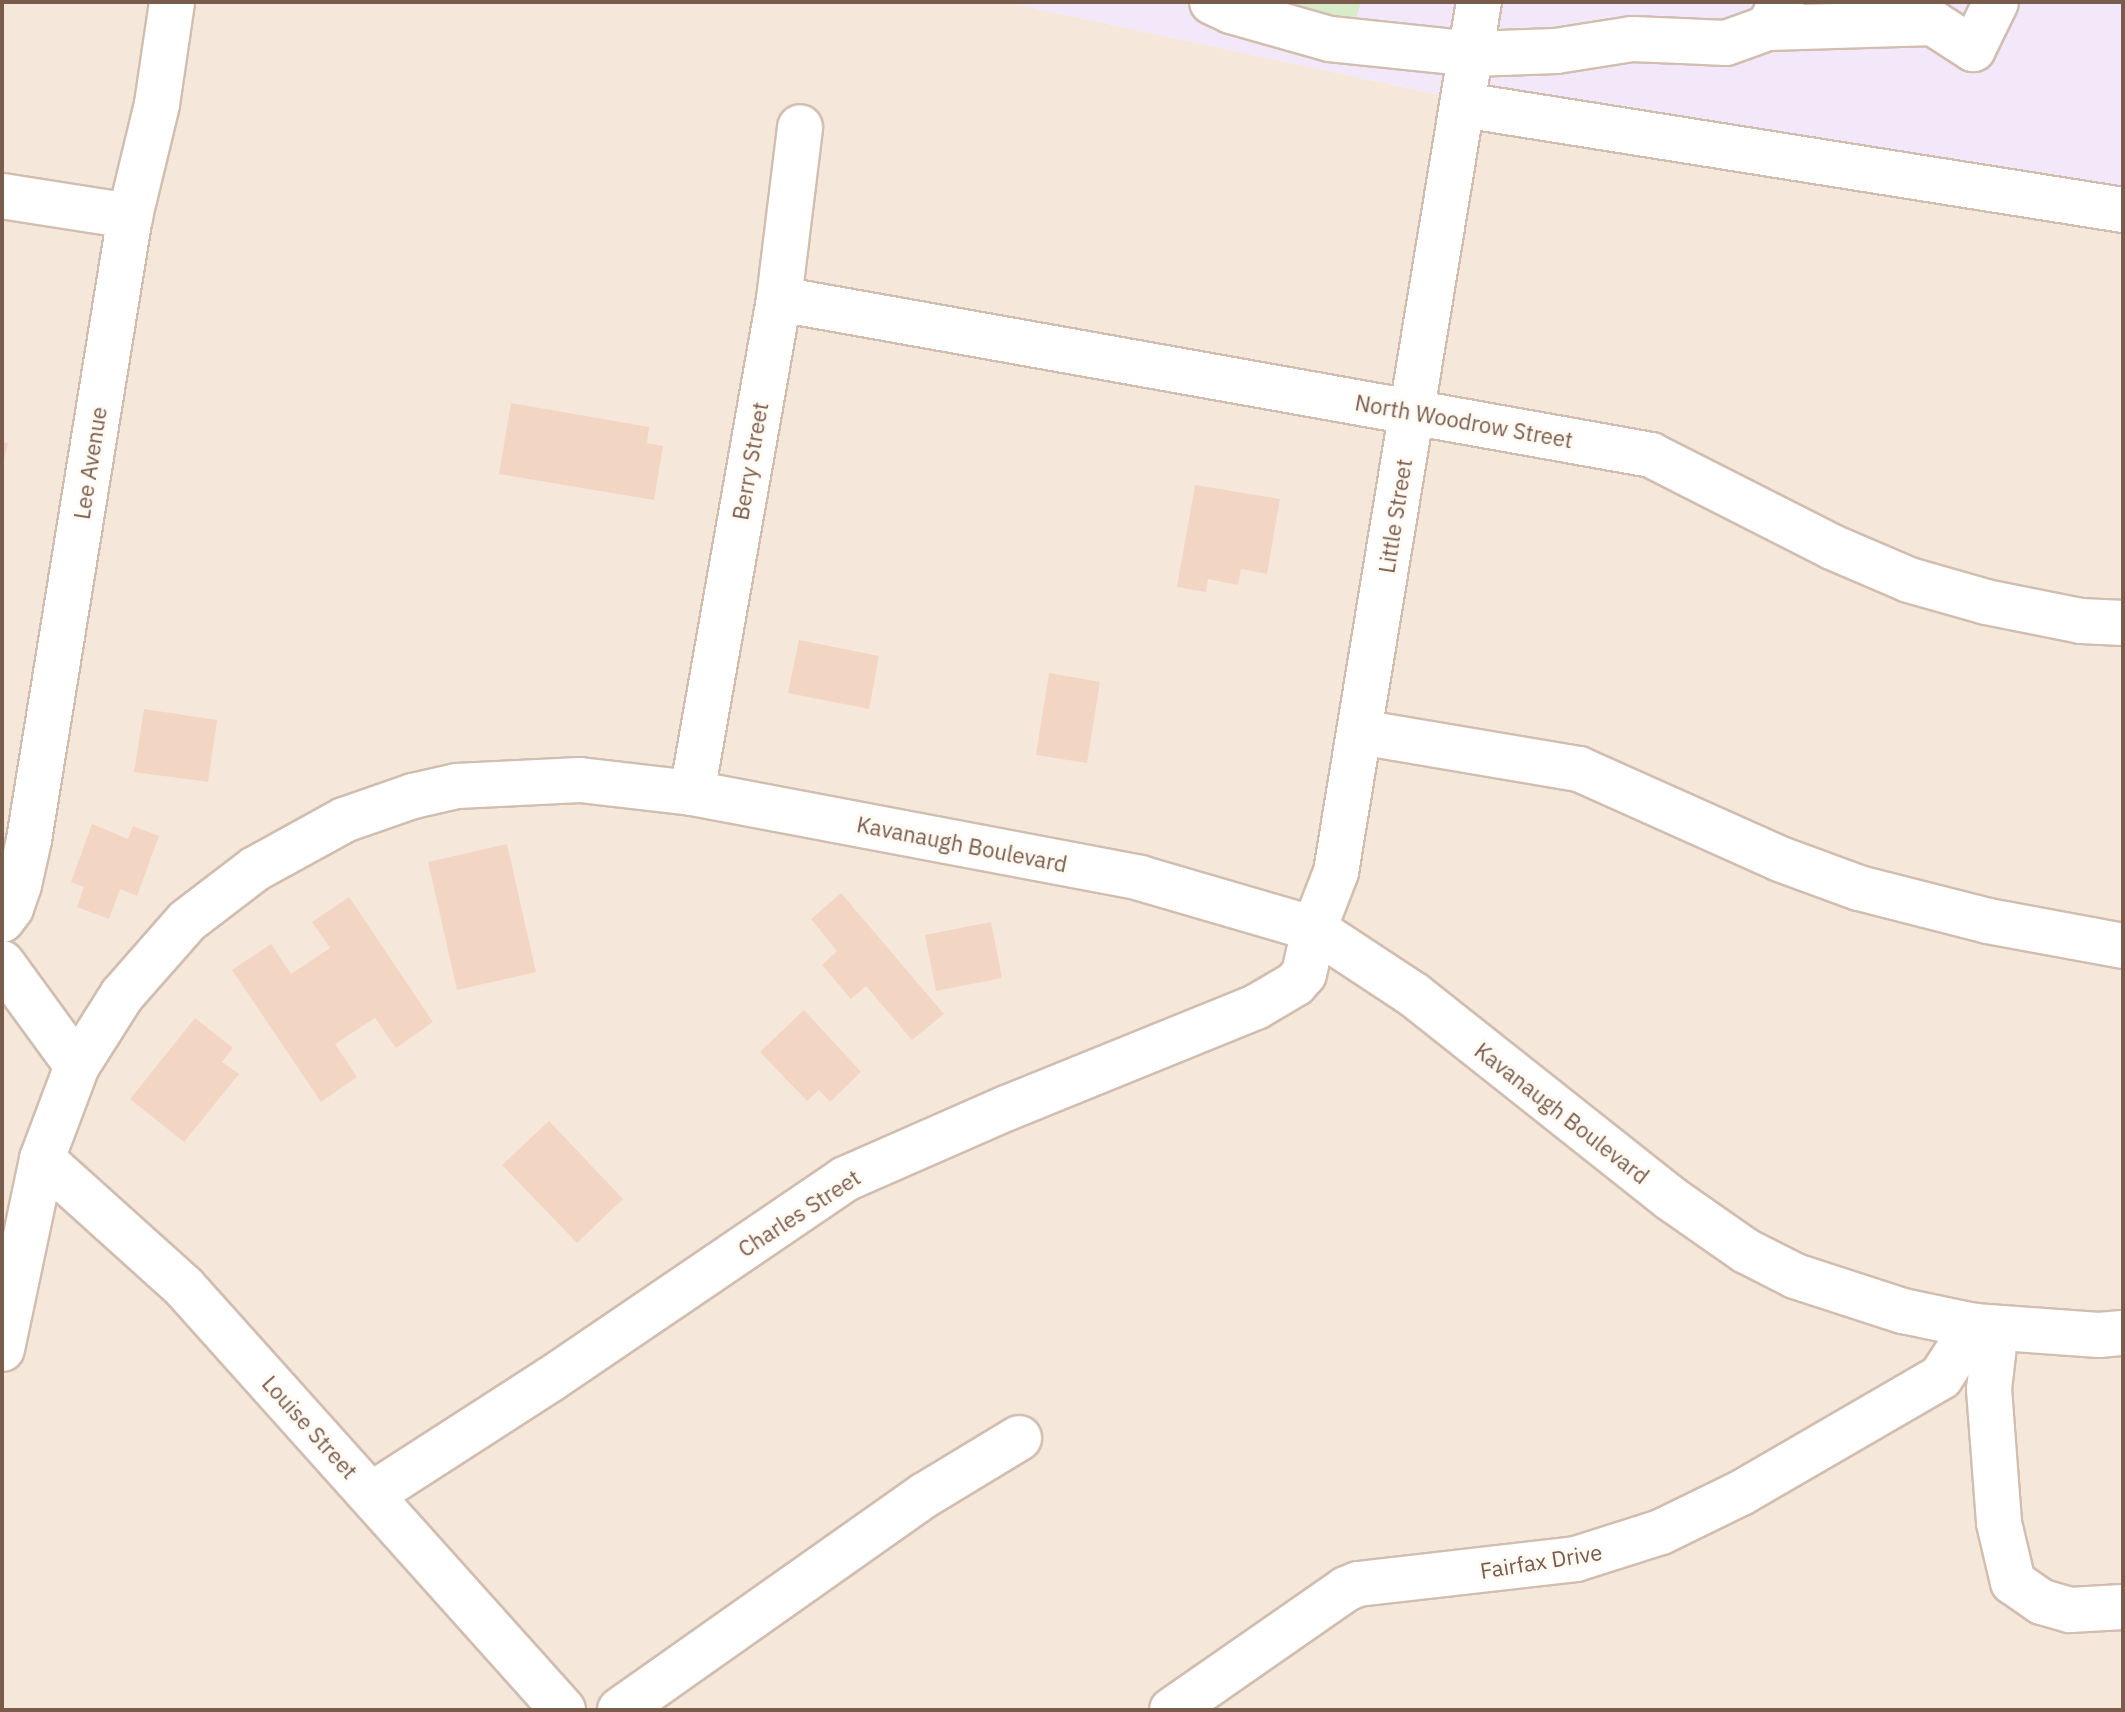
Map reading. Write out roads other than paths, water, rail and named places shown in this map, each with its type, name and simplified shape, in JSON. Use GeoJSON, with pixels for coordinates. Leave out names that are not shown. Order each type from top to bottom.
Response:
{"type":"FeatureCollection","features":[{"type":"Feature","properties":{"kind":"street","name":"Lee Avenue"},"geometry":{"type":"LineString","coordinates":[[2,920],[11,908],[19,885],[29,840],[130,216],[157,104],[172,2]]}},
{"type":"Feature","properties":{"kind":"street"},"geometry":{"type":"LineString","coordinates":[[1212,2],[1231,11],[1330,39],[1472,54],[1556,51],[1632,39],[1726,43],[1775,15],[1875,14],[1933,23],[1973,49],[1996,2]]}},
{"type":"Feature","properties":{"kind":"street","name":"Little Street"},"geometry":{"type":"LineString","coordinates":[[1314,929],[1336,872],[1479,2]]}},
{"type":"Feature","properties":{"kind":"street"},"geometry":{"type":"LineString","coordinates":[[1464,102],[2123,210]]}},
{"type":"Feature","properties":{"kind":"street","name":"Berry Street"},"geometry":{"type":"LineString","coordinates":[[692,793],[779,299],[800,127]]}},
{"type":"Feature","properties":{"kind":"street"},"geometry":{"type":"LineString","coordinates":[[2,196],[130,216]]}},
{"type":"Feature","properties":{"kind":"street","name":"North Woodrow Street"},"geometry":{"type":"LineString","coordinates":[[779,299],[1651,455],[1832,547],[1909,580],[1986,602],[2081,621],[2123,623]]}},
{"type":"Feature","properties":{"kind":"street"},"geometry":{"type":"LineString","coordinates":[[1360,732],[1579,769],[1780,859],[1859,888],[1988,921],[2123,946]]}},
{"type":"Feature","properties":{"kind":"street","name":"Kavanaugh Boulevard"},"geometry":{"type":"LineString","coordinates":[[2,1349],[42,1159],[77,1066],[122,995],[187,921],[255,869],[344,820],[413,796],[502,781],[580,780],[692,793],[1140,878],[1314,929],[1414,995],[1670,1198],[1746,1251],[1795,1276],[1858,1298],[1985,1327],[2099,1335],[2123,1333]]}},
{"type":"Feature","properties":{"kind":"street","name":"Charles Street"},"geometry":{"type":"LineString","coordinates":[[371,1495],[551,1379],[845,1179],[1007,1108],[1256,1007],[1282,992],[1304,974],[1314,929]]}},
{"type":"Feature","properties":{"kind":"street"},"geometry":{"type":"LineString","coordinates":[[2,963],[77,1066]]}},
{"type":"Feature","properties":{"kind":"street","name":"Louise Street"},"geometry":{"type":"LineString","coordinates":[[42,1159],[184,1287],[563,1710]]}},
{"type":"Feature","properties":{"kind":"street"},"geometry":{"type":"LineString","coordinates":[[1985,1327],[1999,1523],[2013,1582],[2042,1602],[2070,1610],[2123,1607]]}},
{"type":"Feature","properties":{"kind":"street","name":"Fairfax Drive"},"geometry":{"type":"LineString","coordinates":[[1172,1710],[1346,1589],[1358,1584],[1576,1559],[1661,1532],[1741,1493],[1941,1377],[1985,1327]]}},
{"type":"Feature","properties":{"kind":"street"},"geometry":{"type":"LineString","coordinates":[[620,1710],[925,1495],[1019,1438]]}}]}
